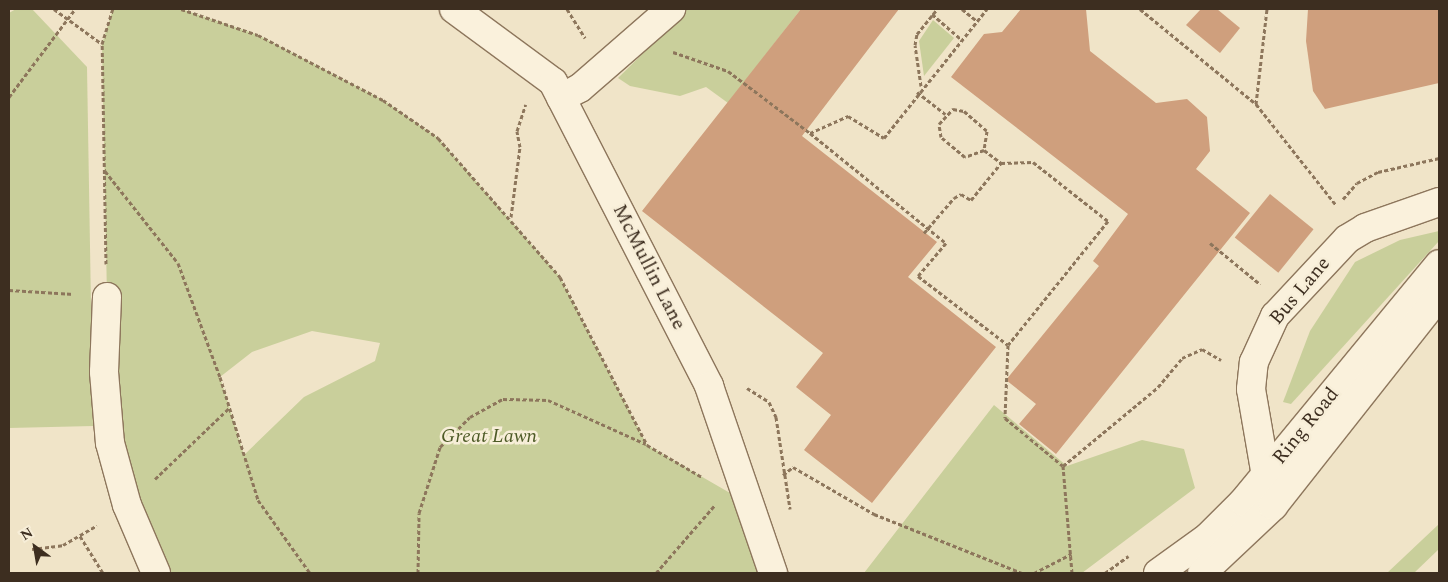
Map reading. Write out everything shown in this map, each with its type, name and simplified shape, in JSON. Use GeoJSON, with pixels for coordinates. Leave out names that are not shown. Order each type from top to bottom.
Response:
{"type":"FeatureCollection","features":[{"type":"Feature","properties":{"kind":"street","name":"McMullin Lane"},"geometry":{"type":"LineString","coordinates":[[454,9],[553,82],[709,386],[738,491],[773,573]]}},
{"type":"Feature","properties":{"kind":"street"},"geometry":{"type":"LineString","coordinates":[[561,98],[615,58],[671,9]]}},
{"type":"Feature","properties":{"kind":"street","name":"Bus Lane"},"geometry":{"type":"LineString","coordinates":[[1266,476],[1251,389],[1254,362],[1275,316],[1347,239],[1365,228],[1439,202]]}},
{"type":"Feature","properties":{"kind":"street","name":"Ring Road"},"geometry":{"type":"LineString","coordinates":[[1158,573],[1221,526],[1266,476],[1439,264]]}},
{"type":"Feature","properties":{"kind":"street"},"geometry":{"type":"LineString","coordinates":[[107,296],[104,372],[110,443],[127,505],[156,573]]}},
{"type":"Feature","properties":{"kind":"street","name":"Ring Road"},"geometry":{"type":"LineString","coordinates":[[1202,573],[1273,506],[1439,296]]}},
{"type":"Feature","properties":{"kind":"path"},"geometry":{"type":"LineString","coordinates":[[54,9],[102,44]]}},
{"type":"Feature","properties":{"kind":"path"},"geometry":{"type":"LineString","coordinates":[[9,97],[75,9]]}},
{"type":"Feature","properties":{"kind":"path"},"geometry":{"type":"LineString","coordinates":[[9,290],[107,296],[102,44],[113,9]]}},
{"type":"Feature","properties":{"kind":"path"},"geometry":{"type":"LineString","coordinates":[[181,9],[258,35],[383,100],[438,138],[511,217],[560,277],[647,445]]}},
{"type":"Feature","properties":{"kind":"path"},"geometry":{"type":"LineString","coordinates":[[921,87],[915,45],[917,34],[937,9]]}},
{"type":"Feature","properties":{"kind":"path"},"geometry":{"type":"LineString","coordinates":[[962,9],[977,21]]}},
{"type":"Feature","properties":{"kind":"path"},"geometry":{"type":"LineString","coordinates":[[810,132],[848,116],[865,123],[884,138],[912,105],[917,92],[986,9]]}},
{"type":"Feature","properties":{"kind":"path"},"geometry":{"type":"LineString","coordinates":[[1140,9],[1256,104],[1338,206]]}},
{"type":"Feature","properties":{"kind":"path"},"geometry":{"type":"LineString","coordinates":[[1256,104],[1267,9]]}},
{"type":"Feature","properties":{"kind":"path"},"geometry":{"type":"LineString","coordinates":[[932,14],[961,39]]}},
{"type":"Feature","properties":{"kind":"path"},"geometry":{"type":"LineString","coordinates":[[615,58],[663,50],[697,58],[728,71],[810,132],[929,227],[946,243],[918,276],[1008,345]]}},
{"type":"Feature","properties":{"kind":"path"},"geometry":{"type":"LineString","coordinates":[[917,92],[945,114]]}},
{"type":"Feature","properties":{"kind":"path"},"geometry":{"type":"LineString","coordinates":[[953,109],[964,111],[987,131],[984,150],[965,157],[942,137],[940,124],[945,114],[953,109]]}},
{"type":"Feature","properties":{"kind":"path"},"geometry":{"type":"LineString","coordinates":[[511,217],[520,147],[517,131]]}},
{"type":"Feature","properties":{"kind":"path"},"geometry":{"type":"LineString","coordinates":[[984,150],[1001,163],[1033,162],[1108,221],[1008,345],[1005,418],[1064,466],[1072,573]]}},
{"type":"Feature","properties":{"kind":"path"},"geometry":{"type":"LineString","coordinates":[[924,233],[954,198],[962,194],[972,200],[1001,163]]}},
{"type":"Feature","properties":{"kind":"path"},"geometry":{"type":"LineString","coordinates":[[104,171],[178,263],[229,408],[258,500],[310,573]]}},
{"type":"Feature","properties":{"kind":"path"},"geometry":{"type":"LineString","coordinates":[[1210,244],[1268,291]]}},
{"type":"Feature","properties":{"kind":"path"},"geometry":{"type":"LineString","coordinates":[[1064,466],[1158,387],[1182,358],[1202,349],[1223,362]]}},
{"type":"Feature","properties":{"kind":"path"},"geometry":{"type":"LineString","coordinates":[[709,386],[729,378],[769,402],[776,417],[783,475],[792,520]]}},
{"type":"Feature","properties":{"kind":"path"},"geometry":{"type":"LineString","coordinates":[[418,573],[419,513],[440,447],[470,417],[503,399],[548,400],[647,445],[738,491],[700,518],[656,573]]}},
{"type":"Feature","properties":{"kind":"path"},"geometry":{"type":"LineString","coordinates":[[32,549],[63,546],[127,505],[229,408]]}},
{"type":"Feature","properties":{"kind":"path"},"geometry":{"type":"LineString","coordinates":[[783,475],[793,467],[874,514],[1022,573]]}},
{"type":"Feature","properties":{"kind":"path"},"geometry":{"type":"LineString","coordinates":[[80,536],[103,573]]}},
{"type":"Feature","properties":{"kind":"path"},"geometry":{"type":"LineString","coordinates":[[1034,573],[1071,554]]}},
{"type":"Feature","properties":{"kind":"green space"},"geometry":{"type":"Polygon","coordinates":[[[16,9],[32,9],[87,67],[93,426],[9,428],[9,13],[16,9]]]}},
{"type":"Feature","properties":{"kind":"green space","name":"Great Lawn"},"geometry":{"type":"Polygon","coordinates":[[[113,9],[181,9],[258,35],[383,100],[438,138],[560,277],[647,445],[730,493],[746,489],[773,573],[156,573],[127,505],[107,297],[102,44],[113,9]],[[312,331],[252,352],[220,377],[244,455],[304,397],[375,361],[380,343],[312,331]]]}},
{"type":"Feature","properties":{"kind":"green space"},"geometry":{"type":"Polygon","coordinates":[[[688,9],[801,9],[728,103],[706,87],[680,96],[630,86],[618,78],[688,9]]]}},
{"type":"Feature","properties":{"kind":"green space"},"geometry":{"type":"Polygon","coordinates":[[[933,20],[954,38],[924,76],[919,41],[933,20]]]}},
{"type":"Feature","properties":{"kind":"green space"},"geometry":{"type":"Polygon","coordinates":[[[1439,231],[1439,241],[1291,404],[1283,402],[1310,331],[1355,262],[1400,240],[1439,231]]]}},
{"type":"Feature","properties":{"kind":"green space"},"geometry":{"type":"Polygon","coordinates":[[[994,405],[1067,466],[1142,440],[1184,449],[1195,488],[1082,573],[864,573],[994,405]]]}},
{"type":"Feature","properties":{"kind":"green space"},"geometry":{"type":"Polygon","coordinates":[[[1439,524],[1439,549],[1414,573],[1387,573],[1439,524]]]}},
{"type":"Feature","properties":{"kind":"building"},"geometry":{"type":"Polygon","coordinates":[[[801,9],[899,9],[802,136],[937,242],[908,277],[996,347],[872,503],[804,450],[831,415],[796,387],[823,353],[642,211],[801,9]]]}},
{"type":"Feature","properties":{"kind":"building"},"geometry":{"type":"Polygon","coordinates":[[[1021,9],[1086,9],[1090,51],[1156,103],[1187,99],[1207,117],[1210,151],[1196,169],[1250,213],[1056,454],[1019,424],[1036,404],[1006,380],[1099,266],[1093,261],[1128,214],[951,77],[984,34],[1002,32],[1021,9]]]}},
{"type":"Feature","properties":{"kind":"building"},"geometry":{"type":"Polygon","coordinates":[[[1201,9],[1217,9],[1240,28],[1220,53],[1186,25],[1201,9]]]}},
{"type":"Feature","properties":{"kind":"building"},"geometry":{"type":"Polygon","coordinates":[[[1308,9],[1439,9],[1439,83],[1325,109],[1313,91],[1306,41],[1308,9]]]}},
{"type":"Feature","properties":{"kind":"building"},"geometry":{"type":"Polygon","coordinates":[[[1270,194],[1314,229],[1278,273],[1235,238],[1270,194]]]}}]}
